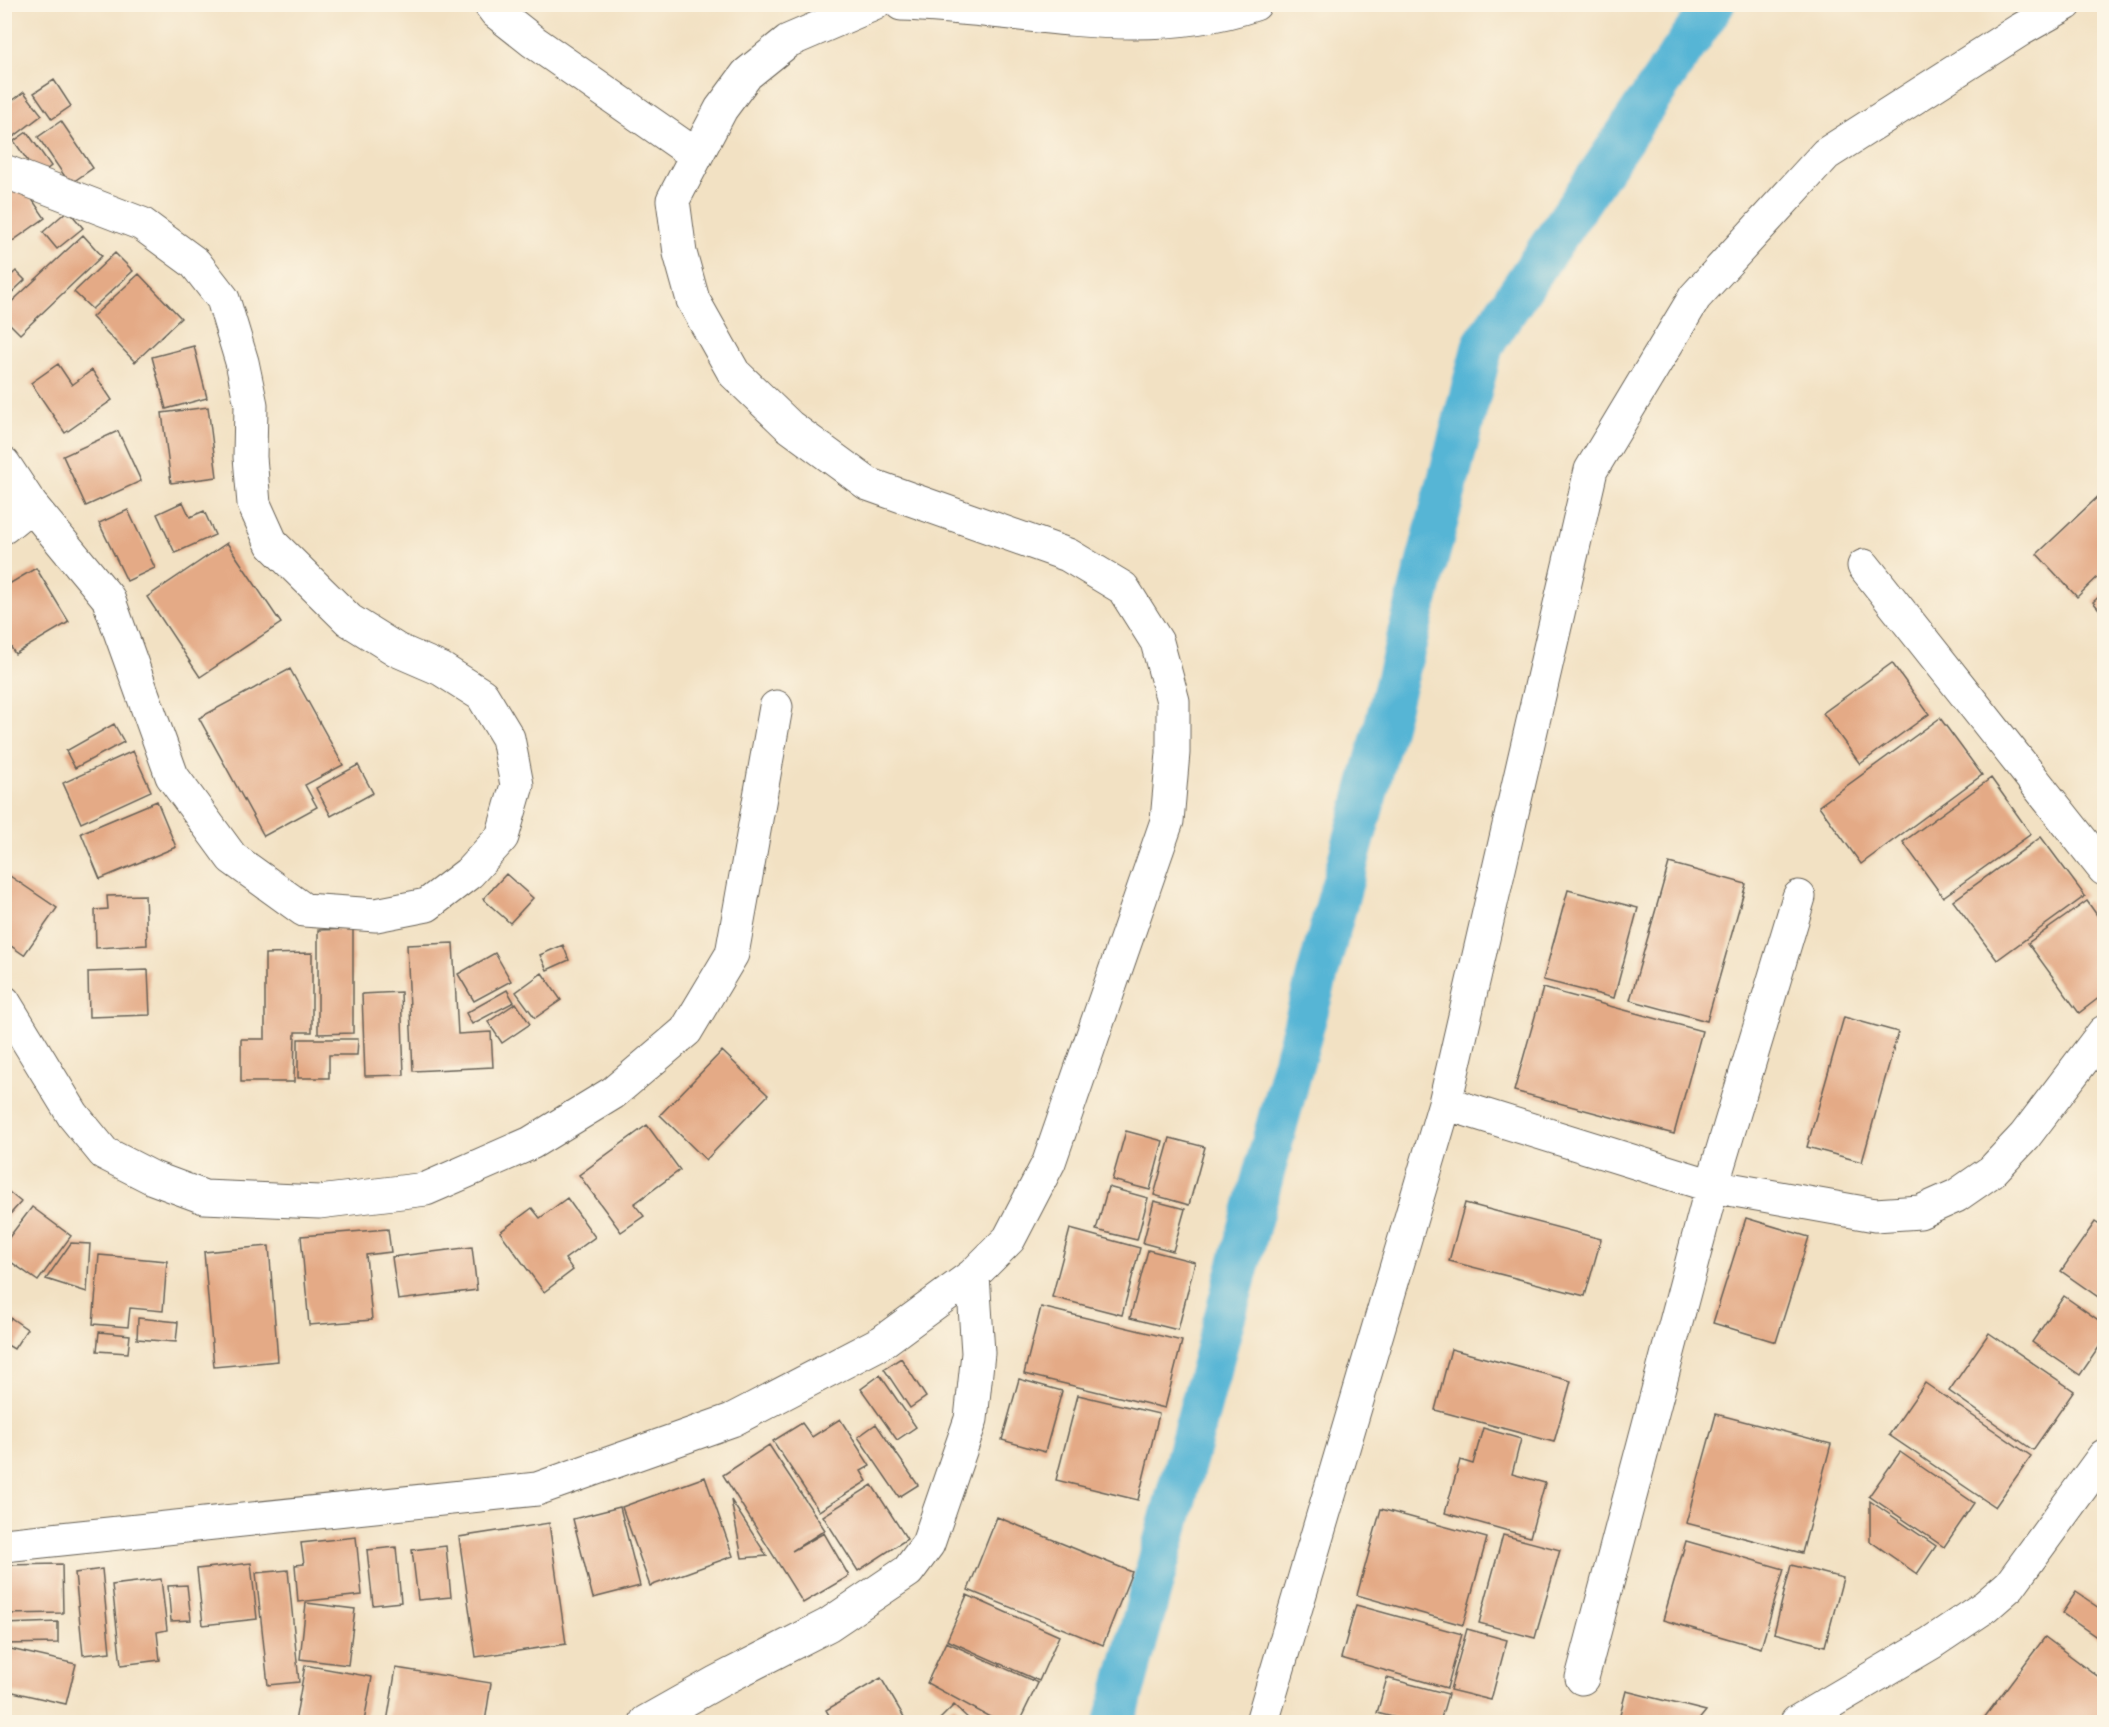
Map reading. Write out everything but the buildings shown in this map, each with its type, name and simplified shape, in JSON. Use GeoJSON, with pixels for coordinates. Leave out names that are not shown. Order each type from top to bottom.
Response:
{"type":"FeatureCollection","features":[{"type":"Feature","properties":{"kind":"street"},"geometry":{"type":"LineString","coordinates":[[490,4],[496,12],[534,42],[696,155]]}},
{"type":"Feature","properties":{"kind":"street"},"geometry":{"type":"LineString","coordinates":[[4,1545],[537,1490],[732,1420],[882,1342],[973,1275],[1009,1239],[1053,1151],[1167,820],[1173,753],[1173,701],[1157,642],[1123,588],[1068,555],[868,484],[789,426],[734,373],[693,300],[680,253],[673,200],[721,109],[747,74],[788,41],[874,4]]}},
{"type":"Feature","properties":{"kind":"street"},"geometry":{"type":"LineString","coordinates":[[901,4],[955,6],[1080,22],[1152,24],[1204,17],[1255,4]]}},
{"type":"Feature","properties":{"kind":"street"},"geometry":{"type":"LineString","coordinates":[[1262,1722],[1445,1103],[1591,470],[1695,297],[1826,154],[2020,30],[2066,4]]}},
{"type":"Feature","properties":{"kind":"street"},"geometry":{"type":"LineString","coordinates":[[4,171],[142,224],[195,263],[223,299],[242,362],[250,405],[250,458],[254,504],[272,544],[350,620],[397,650],[441,669],[482,695],[508,738],[517,785],[502,837],[469,873],[427,904],[376,915],[304,910],[232,858],[172,776],[108,597],[31,505],[4,464]]}},
{"type":"Feature","properties":{"kind":"street"},"geometry":{"type":"LineString","coordinates":[[4,527],[31,505]]}},
{"type":"Feature","properties":{"kind":"street"},"geometry":{"type":"LineString","coordinates":[[1864,566],[2104,869]]}},
{"type":"Feature","properties":{"kind":"street"},"geometry":{"type":"LineString","coordinates":[[4,1002],[73,1115],[104,1153],[153,1178],[204,1197],[319,1202],[426,1189],[531,1143],[613,1092],[686,1031],[732,954],[776,707]]}},
{"type":"Feature","properties":{"kind":"street"},"geometry":{"type":"LineString","coordinates":[[1582,1678],[1712,1186],[1799,897]]}},
{"type":"Feature","properties":{"kind":"street"},"geometry":{"type":"LineString","coordinates":[[1445,1103],[1712,1186],[1875,1215],[1920,1212],[1956,1196],[1992,1171],[2025,1136],[2104,1032]]}},
{"type":"Feature","properties":{"kind":"street"},"geometry":{"type":"LineString","coordinates":[[646,1722],[717,1682],[828,1625],[908,1571],[928,1544],[971,1419],[978,1353],[973,1275]]}},
{"type":"Feature","properties":{"kind":"street"},"geometry":{"type":"LineString","coordinates":[[1797,1722],[1930,1642],[1986,1606],[2010,1586],[2104,1456]]}},
{"type":"Feature","properties":{"kind":"waterway"},"geometry":{"type":"LineString","coordinates":[[1115,1722],[1380,744],[1483,345],[1714,4]]}}]}
